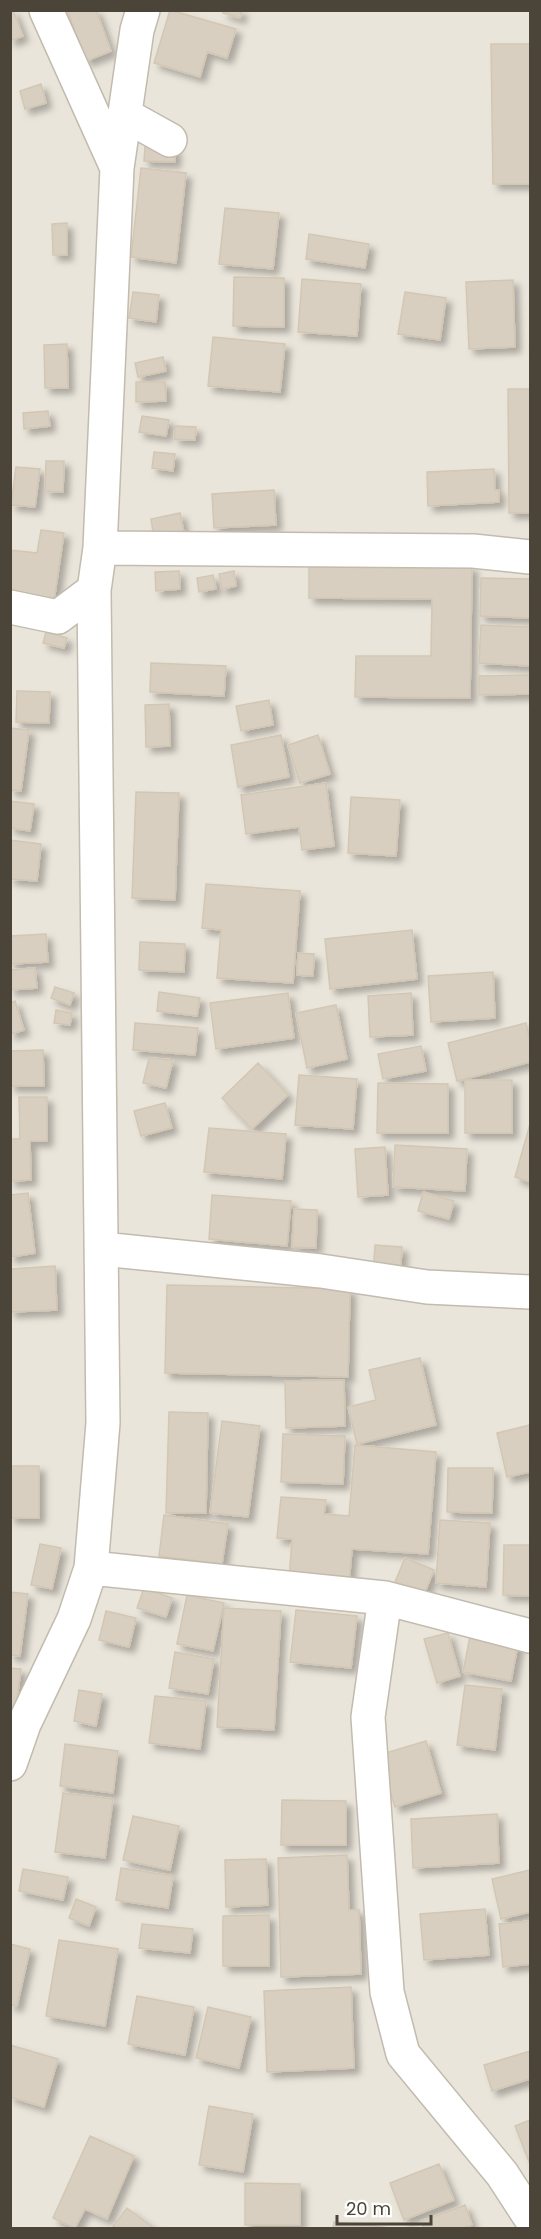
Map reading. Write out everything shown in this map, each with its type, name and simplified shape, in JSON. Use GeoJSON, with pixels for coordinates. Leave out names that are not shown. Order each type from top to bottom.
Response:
{"type":"FeatureCollection","features":[{"type":"Feature","properties":{"kind":"street"},"geometry":{"type":"LineString","coordinates":[[46,10],[117,168]]}},
{"type":"Feature","properties":{"kind":"street"},"geometry":{"type":"LineString","coordinates":[[10,1764],[17,1726],[74,1619],[91,1568],[103,1423],[94,590],[100,548],[117,168],[137,30],[143,10]]}},
{"type":"Feature","properties":{"kind":"street"},"geometry":{"type":"LineString","coordinates":[[125,115],[170,140]]}},
{"type":"Feature","properties":{"kind":"street"},"geometry":{"type":"LineString","coordinates":[[100,548],[472,551],[531,557]]}},
{"type":"Feature","properties":{"kind":"street"},"geometry":{"type":"LineString","coordinates":[[10,607],[58,617],[94,590]]}},
{"type":"Feature","properties":{"kind":"street"},"geometry":{"type":"LineString","coordinates":[[102,1249],[321,1271],[427,1287],[531,1292]]}},
{"type":"Feature","properties":{"kind":"street"},"geometry":{"type":"LineString","coordinates":[[91,1568],[385,1598],[531,1636]]}},
{"type":"Feature","properties":{"kind":"street"},"geometry":{"type":"LineString","coordinates":[[385,1598],[368,1717],[387,1992],[403,2054],[502,2174],[531,2217]]}},
{"type":"Feature","properties":{"kind":"shaded area"},"geometry":{"type":"Polygon","coordinates":[[[11,11],[530,11],[530,2228],[11,2228],[11,11]]]}},
{"type":"Feature","properties":{"kind":"building"},"geometry":{"type":"Polygon","coordinates":[[[10,10],[13,10],[23,36],[10,41],[10,10]]]}},
{"type":"Feature","properties":{"kind":"building"},"geometry":{"type":"Polygon","coordinates":[[[67,10],[96,10],[111,51],[86,61],[67,10]]]}},
{"type":"Feature","properties":{"kind":"building"},"geometry":{"type":"Polygon","coordinates":[[[170,10],[236,29],[227,58],[207,52],[200,77],[154,63],[170,10]]]}},
{"type":"Feature","properties":{"kind":"building"},"geometry":{"type":"Polygon","coordinates":[[[223,10],[242,10],[240,18],[223,13],[223,10]]]}},
{"type":"Feature","properties":{"kind":"building"},"geometry":{"type":"Polygon","coordinates":[[[491,44],[530,44],[530,184],[493,184],[491,44]]]}},
{"type":"Feature","properties":{"kind":"building"},"geometry":{"type":"Polygon","coordinates":[[[41,84],[46,103],[25,109],[20,91],[41,84]]]}},
{"type":"Feature","properties":{"kind":"building"},"geometry":{"type":"Polygon","coordinates":[[[145,146],[175,147],[175,162],[144,161],[145,146]]]}},
{"type":"Feature","properties":{"kind":"building"},"geometry":{"type":"Polygon","coordinates":[[[141,168],[186,173],[176,263],[131,257],[141,168]]]}},
{"type":"Feature","properties":{"kind":"building"},"geometry":{"type":"Polygon","coordinates":[[[225,208],[279,213],[273,269],[219,264],[225,208]]]}},
{"type":"Feature","properties":{"kind":"building"},"geometry":{"type":"Polygon","coordinates":[[[67,223],[67,255],[53,255],[52,224],[67,223]]]}},
{"type":"Feature","properties":{"kind":"building"},"geometry":{"type":"Polygon","coordinates":[[[309,234],[369,244],[365,268],[306,259],[309,234]]]}},
{"type":"Feature","properties":{"kind":"building"},"geometry":{"type":"Polygon","coordinates":[[[234,277],[284,278],[284,327],[233,326],[234,277]]]}},
{"type":"Feature","properties":{"kind":"building"},"geometry":{"type":"Polygon","coordinates":[[[302,279],[361,284],[357,336],[298,332],[302,279]]]}},
{"type":"Feature","properties":{"kind":"building"},"geometry":{"type":"Polygon","coordinates":[[[513,280],[515,347],[469,349],[466,282],[513,280]]]}},
{"type":"Feature","properties":{"kind":"building"},"geometry":{"type":"Polygon","coordinates":[[[133,292],[159,295],[156,322],[129,318],[133,292]]]}},
{"type":"Feature","properties":{"kind":"building"},"geometry":{"type":"Polygon","coordinates":[[[405,292],[446,298],[440,340],[398,334],[405,292]]]}},
{"type":"Feature","properties":{"kind":"building"},"geometry":{"type":"Polygon","coordinates":[[[213,337],[285,344],[280,392],[208,386],[213,337]]]}},
{"type":"Feature","properties":{"kind":"building"},"geometry":{"type":"Polygon","coordinates":[[[67,344],[68,388],[45,388],[44,345],[67,344]]]}},
{"type":"Feature","properties":{"kind":"building"},"geometry":{"type":"Polygon","coordinates":[[[163,357],[166,371],[138,377],[135,363],[163,357]]]}},
{"type":"Feature","properties":{"kind":"building"},"geometry":{"type":"Polygon","coordinates":[[[136,382],[165,382],[166,401],[136,402],[136,382]]]}},
{"type":"Feature","properties":{"kind":"building"},"geometry":{"type":"Polygon","coordinates":[[[508,389],[530,389],[530,513],[509,513],[508,389]]]}},
{"type":"Feature","properties":{"kind":"building"},"geometry":{"type":"Polygon","coordinates":[[[48,411],[50,426],[24,429],[23,413],[48,411]]]}},
{"type":"Feature","properties":{"kind":"building"},"geometry":{"type":"Polygon","coordinates":[[[142,416],[169,420],[166,436],[139,432],[142,416]]]}},
{"type":"Feature","properties":{"kind":"building"},"geometry":{"type":"Polygon","coordinates":[[[175,426],[196,427],[195,440],[174,439],[175,426]]]}},
{"type":"Feature","properties":{"kind":"building"},"geometry":{"type":"Polygon","coordinates":[[[154,452],[175,454],[173,471],[152,468],[154,452]]]}},
{"type":"Feature","properties":{"kind":"building"},"geometry":{"type":"Polygon","coordinates":[[[46,461],[64,461],[63,492],[45,491],[46,461]]]}},
{"type":"Feature","properties":{"kind":"building"},"geometry":{"type":"Polygon","coordinates":[[[16,467],[40,469],[35,507],[11,505],[16,467]]]}},
{"type":"Feature","properties":{"kind":"building"},"geometry":{"type":"Polygon","coordinates":[[[494,469],[495,490],[499,490],[499,502],[428,506],[427,472],[494,469]]]}},
{"type":"Feature","properties":{"kind":"building"},"geometry":{"type":"Polygon","coordinates":[[[274,490],[276,525],[214,528],[212,494],[274,490]]]}},
{"type":"Feature","properties":{"kind":"building"},"geometry":{"type":"Polygon","coordinates":[[[180,513],[184,533],[154,538],[151,519],[180,513]]]}},
{"type":"Feature","properties":{"kind":"building"},"geometry":{"type":"Polygon","coordinates":[[[41,530],[64,533],[54,601],[10,595],[10,550],[37,553],[41,530]]]}},
{"type":"Feature","properties":{"kind":"building"},"geometry":{"type":"Polygon","coordinates":[[[309,565],[472,566],[470,698],[355,697],[356,656],[431,656],[432,599],[309,598],[309,565]]]}},
{"type":"Feature","properties":{"kind":"building"},"geometry":{"type":"Polygon","coordinates":[[[179,571],[180,589],[156,591],[155,572],[179,571]]]}},
{"type":"Feature","properties":{"kind":"building"},"geometry":{"type":"Polygon","coordinates":[[[234,571],[236,586],[222,589],[219,574],[234,571]]]}},
{"type":"Feature","properties":{"kind":"building"},"geometry":{"type":"Polygon","coordinates":[[[213,575],[216,589],[199,592],[197,578],[213,575]]]}},
{"type":"Feature","properties":{"kind":"building"},"geometry":{"type":"Polygon","coordinates":[[[481,578],[530,579],[530,618],[480,616],[481,578]]]}},
{"type":"Feature","properties":{"kind":"building"},"geometry":{"type":"Polygon","coordinates":[[[481,625],[530,627],[530,666],[479,663],[481,625]]]}},
{"type":"Feature","properties":{"kind":"building"},"geometry":{"type":"Polygon","coordinates":[[[46,632],[67,638],[64,648],[43,643],[46,632]]]}},
{"type":"Feature","properties":{"kind":"building"},"geometry":{"type":"Polygon","coordinates":[[[151,663],[226,666],[224,696],[150,692],[151,663]]]}},
{"type":"Feature","properties":{"kind":"building"},"geometry":{"type":"Polygon","coordinates":[[[530,675],[530,694],[479,695],[479,676],[530,675]]]}},
{"type":"Feature","properties":{"kind":"building"},"geometry":{"type":"Polygon","coordinates":[[[17,691],[50,692],[49,723],[16,722],[17,691]]]}},
{"type":"Feature","properties":{"kind":"building"},"geometry":{"type":"Polygon","coordinates":[[[269,700],[273,725],[241,731],[236,706],[269,700]]]}},
{"type":"Feature","properties":{"kind":"building"},"geometry":{"type":"Polygon","coordinates":[[[169,704],[170,746],[146,747],[145,705],[169,704]]]}},
{"type":"Feature","properties":{"kind":"building"},"geometry":{"type":"Polygon","coordinates":[[[10,728],[29,730],[21,791],[10,790],[10,728]]]}},
{"type":"Feature","properties":{"kind":"building"},"geometry":{"type":"Polygon","coordinates":[[[281,735],[289,777],[238,787],[231,745],[281,735]]]}},
{"type":"Feature","properties":{"kind":"building"},"geometry":{"type":"Polygon","coordinates":[[[318,735],[330,774],[300,783],[288,745],[318,735]]]}},
{"type":"Feature","properties":{"kind":"building"},"geometry":{"type":"Polygon","coordinates":[[[326,783],[334,846],[302,850],[299,827],[246,834],[241,795],[326,783]]]}},
{"type":"Feature","properties":{"kind":"building"},"geometry":{"type":"Polygon","coordinates":[[[136,792],[179,793],[175,900],[132,898],[136,792]]]}},
{"type":"Feature","properties":{"kind":"building"},"geometry":{"type":"Polygon","coordinates":[[[351,797],[400,800],[396,856],[348,853],[351,797]]]}},
{"type":"Feature","properties":{"kind":"building"},"geometry":{"type":"Polygon","coordinates":[[[10,801],[34,804],[30,831],[10,828],[10,801]]]}},
{"type":"Feature","properties":{"kind":"building"},"geometry":{"type":"Polygon","coordinates":[[[10,840],[41,844],[37,881],[10,879],[10,840]]]}},
{"type":"Feature","properties":{"kind":"building"},"geometry":{"type":"Polygon","coordinates":[[[206,884],[300,891],[293,983],[217,978],[221,930],[202,928],[206,884]]]}},
{"type":"Feature","properties":{"kind":"building"},"geometry":{"type":"Polygon","coordinates":[[[412,930],[417,979],[330,989],[325,939],[412,930]]]}},
{"type":"Feature","properties":{"kind":"building"},"geometry":{"type":"Polygon","coordinates":[[[46,934],[48,962],[10,964],[10,936],[46,934]]]}},
{"type":"Feature","properties":{"kind":"building"},"geometry":{"type":"Polygon","coordinates":[[[140,942],[185,944],[184,972],[139,970],[140,942]]]}},
{"type":"Feature","properties":{"kind":"building"},"geometry":{"type":"Polygon","coordinates":[[[298,953],[314,954],[313,976],[297,975],[298,953]]]}},
{"type":"Feature","properties":{"kind":"building"},"geometry":{"type":"Polygon","coordinates":[[[35,968],[37,988],[10,990],[10,970],[35,968]]]}},
{"type":"Feature","properties":{"kind":"building"},"geometry":{"type":"Polygon","coordinates":[[[493,972],[495,1018],[431,1022],[428,976],[493,972]]]}},
{"type":"Feature","properties":{"kind":"building"},"geometry":{"type":"Polygon","coordinates":[[[55,987],[74,993],[70,1005],[51,998],[55,987]]]}},
{"type":"Feature","properties":{"kind":"building"},"geometry":{"type":"Polygon","coordinates":[[[159,992],[200,998],[197,1016],[157,1011],[159,992]]]}},
{"type":"Feature","properties":{"kind":"building"},"geometry":{"type":"Polygon","coordinates":[[[288,993],[294,1038],[216,1049],[210,1003],[288,993]]]}},
{"type":"Feature","properties":{"kind":"building"},"geometry":{"type":"Polygon","coordinates":[[[411,993],[413,1035],[370,1037],[368,996],[411,993]]]}},
{"type":"Feature","properties":{"kind":"building"},"geometry":{"type":"Polygon","coordinates":[[[15,1001],[24,1030],[10,1034],[10,1003],[15,1001]]]}},
{"type":"Feature","properties":{"kind":"building"},"geometry":{"type":"Polygon","coordinates":[[[336,1005],[347,1059],[307,1068],[296,1013],[336,1005]]]}},
{"type":"Feature","properties":{"kind":"building"},"geometry":{"type":"Polygon","coordinates":[[[56,1010],[72,1013],[70,1025],[54,1023],[56,1010]]]}},
{"type":"Feature","properties":{"kind":"building"},"geometry":{"type":"Polygon","coordinates":[[[135,1023],[198,1028],[195,1055],[133,1050],[135,1023]]]}},
{"type":"Feature","properties":{"kind":"building"},"geometry":{"type":"Polygon","coordinates":[[[526,1023],[530,1041],[530,1062],[457,1081],[448,1043],[526,1023]]]}},
{"type":"Feature","properties":{"kind":"building"},"geometry":{"type":"Polygon","coordinates":[[[421,1046],[426,1071],[383,1079],[378,1054],[421,1046]]]}},
{"type":"Feature","properties":{"kind":"building"},"geometry":{"type":"Polygon","coordinates":[[[43,1050],[44,1086],[10,1086],[10,1051],[43,1050]]]}},
{"type":"Feature","properties":{"kind":"building"},"geometry":{"type":"Polygon","coordinates":[[[149,1058],[173,1060],[166,1088],[143,1083],[149,1058]]]}},
{"type":"Feature","properties":{"kind":"building"},"geometry":{"type":"Polygon","coordinates":[[[258,1063],[288,1095],[252,1129],[222,1098],[258,1063]]]}},
{"type":"Feature","properties":{"kind":"building"},"geometry":{"type":"Polygon","coordinates":[[[299,1075],[357,1079],[353,1129],[295,1125],[299,1075]]]}},
{"type":"Feature","properties":{"kind":"building"},"geometry":{"type":"Polygon","coordinates":[[[465,1080],[512,1080],[512,1133],[465,1133],[465,1080]]]}},
{"type":"Feature","properties":{"kind":"building"},"geometry":{"type":"Polygon","coordinates":[[[378,1083],[448,1084],[448,1133],[377,1133],[378,1083]]]}},
{"type":"Feature","properties":{"kind":"building"},"geometry":{"type":"Polygon","coordinates":[[[19,1097],[47,1097],[47,1141],[30,1141],[31,1180],[10,1181],[10,1139],[20,1139],[19,1097]]]}},
{"type":"Feature","properties":{"kind":"building"},"geometry":{"type":"Polygon","coordinates":[[[165,1103],[172,1128],[141,1136],[134,1111],[165,1103]]]}},
{"type":"Feature","properties":{"kind":"building"},"geometry":{"type":"Polygon","coordinates":[[[530,1124],[530,1182],[515,1177],[530,1124]]]}},
{"type":"Feature","properties":{"kind":"building"},"geometry":{"type":"Polygon","coordinates":[[[209,1128],[286,1134],[282,1179],[204,1172],[209,1128]]]}},
{"type":"Feature","properties":{"kind":"building"},"geometry":{"type":"Polygon","coordinates":[[[395,1145],[467,1149],[465,1191],[393,1187],[395,1145]]]}},
{"type":"Feature","properties":{"kind":"building"},"geometry":{"type":"Polygon","coordinates":[[[385,1147],[388,1195],[358,1197],[355,1149],[385,1147]]]}},
{"type":"Feature","properties":{"kind":"building"},"geometry":{"type":"Polygon","coordinates":[[[423,1192],[454,1201],[449,1219],[418,1211],[423,1192]]]}},
{"type":"Feature","properties":{"kind":"building"},"geometry":{"type":"Polygon","coordinates":[[[28,1193],[35,1253],[10,1257],[10,1195],[28,1193]]]}},
{"type":"Feature","properties":{"kind":"building"},"geometry":{"type":"Polygon","coordinates":[[[212,1195],[291,1201],[287,1246],[209,1239],[212,1195]]]}},
{"type":"Feature","properties":{"kind":"building"},"geometry":{"type":"Polygon","coordinates":[[[294,1209],[317,1210],[316,1248],[292,1247],[294,1209]]]}},
{"type":"Feature","properties":{"kind":"building"},"geometry":{"type":"Polygon","coordinates":[[[375,1245],[402,1247],[400,1279],[373,1277],[375,1245]]]}},
{"type":"Feature","properties":{"kind":"building"},"geometry":{"type":"Polygon","coordinates":[[[55,1266],[57,1310],[10,1312],[10,1269],[55,1266]]]}},
{"type":"Feature","properties":{"kind":"building"},"geometry":{"type":"Polygon","coordinates":[[[167,1285],[350,1289],[348,1377],[165,1373],[167,1285]]]}},
{"type":"Feature","properties":{"kind":"building"},"geometry":{"type":"Polygon","coordinates":[[[420,1358],[436,1425],[357,1444],[348,1407],[376,1400],[369,1370],[420,1358]]]}},
{"type":"Feature","properties":{"kind":"building"},"geometry":{"type":"Polygon","coordinates":[[[344,1380],[345,1426],[286,1428],[285,1381],[344,1380]]]}},
{"type":"Feature","properties":{"kind":"building"},"geometry":{"type":"Polygon","coordinates":[[[169,1412],[208,1413],[206,1513],[166,1513],[169,1412]]]}},
{"type":"Feature","properties":{"kind":"building"},"geometry":{"type":"Polygon","coordinates":[[[222,1421],[260,1426],[248,1517],[210,1513],[222,1421]]]}},
{"type":"Feature","properties":{"kind":"building"},"geometry":{"type":"Polygon","coordinates":[[[530,1425],[530,1472],[507,1477],[497,1433],[530,1425]]]}},
{"type":"Feature","properties":{"kind":"building"},"geometry":{"type":"Polygon","coordinates":[[[283,1434],[345,1436],[343,1484],[281,1482],[283,1434]]]}},
{"type":"Feature","properties":{"kind":"building"},"geometry":{"type":"Polygon","coordinates":[[[355,1445],[436,1452],[428,1554],[352,1549],[349,1584],[289,1580],[292,1539],[277,1538],[281,1497],[326,1500],[324,1514],[349,1516],[355,1445]]]}},
{"type":"Feature","properties":{"kind":"building"},"geometry":{"type":"Polygon","coordinates":[[[10,1466],[39,1466],[39,1518],[10,1518],[10,1466]]]}},
{"type":"Feature","properties":{"kind":"building"},"geometry":{"type":"Polygon","coordinates":[[[448,1468],[493,1468],[492,1513],[447,1512],[448,1468]]]}},
{"type":"Feature","properties":{"kind":"building"},"geometry":{"type":"Polygon","coordinates":[[[164,1515],[228,1524],[222,1564],[159,1556],[164,1515]]]}},
{"type":"Feature","properties":{"kind":"building"},"geometry":{"type":"Polygon","coordinates":[[[440,1520],[490,1523],[486,1587],[436,1583],[440,1520]]]}},
{"type":"Feature","properties":{"kind":"building"},"geometry":{"type":"Polygon","coordinates":[[[40,1544],[61,1548],[52,1589],[31,1585],[40,1544]]]}},
{"type":"Feature","properties":{"kind":"building"},"geometry":{"type":"Polygon","coordinates":[[[504,1545],[530,1545],[530,1596],[503,1595],[504,1545]]]}},
{"type":"Feature","properties":{"kind":"building"},"geometry":{"type":"Polygon","coordinates":[[[405,1558],[434,1570],[423,1597],[394,1584],[405,1558]]]}},
{"type":"Feature","properties":{"kind":"building"},"geometry":{"type":"Polygon","coordinates":[[[144,1588],[172,1598],[166,1617],[137,1608],[144,1588]]]}},
{"type":"Feature","properties":{"kind":"building"},"geometry":{"type":"Polygon","coordinates":[[[10,1592],[28,1594],[20,1656],[10,1655],[10,1592]]]}},
{"type":"Feature","properties":{"kind":"building"},"geometry":{"type":"Polygon","coordinates":[[[187,1595],[224,1603],[213,1651],[177,1644],[187,1595]]]}},
{"type":"Feature","properties":{"kind":"building"},"geometry":{"type":"Polygon","coordinates":[[[224,1608],[281,1611],[274,1730],[217,1727],[224,1608]]]}},
{"type":"Feature","properties":{"kind":"building"},"geometry":{"type":"Polygon","coordinates":[[[296,1610],[357,1616],[351,1668],[290,1662],[296,1610]]]}},
{"type":"Feature","properties":{"kind":"building"},"geometry":{"type":"Polygon","coordinates":[[[106,1611],[136,1618],[129,1647],[99,1640],[106,1611]]]}},
{"type":"Feature","properties":{"kind":"building"},"geometry":{"type":"Polygon","coordinates":[[[471,1631],[519,1639],[511,1681],[463,1672],[471,1631]]]}},
{"type":"Feature","properties":{"kind":"building"},"geometry":{"type":"Polygon","coordinates":[[[448,1633],[460,1676],[437,1683],[424,1639],[448,1633]]]}},
{"type":"Feature","properties":{"kind":"building"},"geometry":{"type":"Polygon","coordinates":[[[175,1652],[214,1659],[208,1694],[169,1688],[175,1652]]]}},
{"type":"Feature","properties":{"kind":"building"},"geometry":{"type":"Polygon","coordinates":[[[10,1668],[21,1669],[15,1714],[10,1713],[10,1668]]]}},
{"type":"Feature","properties":{"kind":"building"},"geometry":{"type":"Polygon","coordinates":[[[465,1685],[502,1689],[495,1750],[457,1745],[465,1685]]]}},
{"type":"Feature","properties":{"kind":"building"},"geometry":{"type":"Polygon","coordinates":[[[79,1690],[102,1694],[96,1726],[74,1721],[79,1690]]]}},
{"type":"Feature","properties":{"kind":"building"},"geometry":{"type":"Polygon","coordinates":[[[155,1696],[206,1701],[200,1749],[149,1743],[155,1696]]]}},
{"type":"Feature","properties":{"kind":"building"},"geometry":{"type":"Polygon","coordinates":[[[426,1741],[441,1793],[395,1807],[379,1755],[426,1741]]]}},
{"type":"Feature","properties":{"kind":"building"},"geometry":{"type":"Polygon","coordinates":[[[65,1744],[118,1751],[113,1793],[60,1786],[65,1744]]]}},
{"type":"Feature","properties":{"kind":"building"},"geometry":{"type":"Polygon","coordinates":[[[63,1793],[113,1799],[105,1858],[55,1852],[63,1793]]]}},
{"type":"Feature","properties":{"kind":"building"},"geometry":{"type":"Polygon","coordinates":[[[282,1800],[346,1801],[346,1845],[281,1845],[282,1800]]]}},
{"type":"Feature","properties":{"kind":"building"},"geometry":{"type":"Polygon","coordinates":[[[497,1814],[499,1863],[413,1868],[411,1819],[497,1814]]]}},
{"type":"Feature","properties":{"kind":"building"},"geometry":{"type":"Polygon","coordinates":[[[133,1816],[179,1826],[170,1870],[123,1860],[133,1816]]]}},
{"type":"Feature","properties":{"kind":"building"},"geometry":{"type":"Polygon","coordinates":[[[347,1855],[349,1910],[359,1910],[361,1974],[281,1977],[278,1858],[347,1855]]]}},
{"type":"Feature","properties":{"kind":"building"},"geometry":{"type":"Polygon","coordinates":[[[266,1859],[268,1905],[226,1907],[225,1860],[266,1859]]]}},
{"type":"Feature","properties":{"kind":"building"},"geometry":{"type":"Polygon","coordinates":[[[121,1868],[173,1876],[168,1908],[116,1900],[121,1868]]]}},
{"type":"Feature","properties":{"kind":"building"},"geometry":{"type":"Polygon","coordinates":[[[23,1869],[68,1877],[63,1900],[19,1891],[23,1869]]]}},
{"type":"Feature","properties":{"kind":"building"},"geometry":{"type":"Polygon","coordinates":[[[530,1870],[530,1912],[501,1919],[492,1879],[530,1870]]]}},
{"type":"Feature","properties":{"kind":"building"},"geometry":{"type":"Polygon","coordinates":[[[76,1899],[96,1907],[89,1926],[69,1918],[76,1899]]]}},
{"type":"Feature","properties":{"kind":"building"},"geometry":{"type":"Polygon","coordinates":[[[485,1909],[489,1955],[424,1960],[420,1914],[485,1909]]]}},
{"type":"Feature","properties":{"kind":"building"},"geometry":{"type":"Polygon","coordinates":[[[269,1915],[269,1966],[223,1966],[223,1916],[269,1915]]]}},
{"type":"Feature","properties":{"kind":"building"},"geometry":{"type":"Polygon","coordinates":[[[530,1921],[530,1964],[503,1967],[499,1924],[530,1921]]]}},
{"type":"Feature","properties":{"kind":"building"},"geometry":{"type":"Polygon","coordinates":[[[142,1924],[193,1929],[190,1953],[139,1948],[142,1924]]]}},
{"type":"Feature","properties":{"kind":"building"},"geometry":{"type":"Polygon","coordinates":[[[59,1940],[118,1949],[105,2026],[46,2016],[59,1940]]]}},
{"type":"Feature","properties":{"kind":"building"},"geometry":{"type":"Polygon","coordinates":[[[10,1944],[30,1949],[17,2006],[10,2005],[10,1944]]]}},
{"type":"Feature","properties":{"kind":"building"},"geometry":{"type":"Polygon","coordinates":[[[351,1987],[354,2068],[267,2072],[264,1991],[351,1987]]]}},
{"type":"Feature","properties":{"kind":"building"},"geometry":{"type":"Polygon","coordinates":[[[137,1996],[194,2007],[185,2055],[128,2044],[137,1996]]]}},
{"type":"Feature","properties":{"kind":"building"},"geometry":{"type":"Polygon","coordinates":[[[208,2007],[251,2017],[239,2068],[196,2058],[208,2007]]]}},
{"type":"Feature","properties":{"kind":"building"},"geometry":{"type":"Polygon","coordinates":[[[10,2045],[58,2059],[44,2107],[10,2097],[10,2045]]]}},
{"type":"Feature","properties":{"kind":"building"},"geometry":{"type":"Polygon","coordinates":[[[530,2051],[530,2079],[492,2091],[484,2065],[530,2051]]]}},
{"type":"Feature","properties":{"kind":"building"},"geometry":{"type":"Polygon","coordinates":[[[209,2106],[253,2114],[243,2172],[199,2165],[209,2106]]]}},
{"type":"Feature","properties":{"kind":"building"},"geometry":{"type":"Polygon","coordinates":[[[530,2120],[530,2164],[515,2126],[530,2120]]]}},
{"type":"Feature","properties":{"kind":"building"},"geometry":{"type":"Polygon","coordinates":[[[90,2136],[134,2156],[107,2219],[85,2209],[75,2228],[53,2218],[90,2136]]]}},
{"type":"Feature","properties":{"kind":"building"},"geometry":{"type":"Polygon","coordinates":[[[439,2164],[454,2200],[404,2220],[390,2183],[439,2164]]]}},
{"type":"Feature","properties":{"kind":"building"},"geometry":{"type":"Polygon","coordinates":[[[245,2183],[300,2184],[300,2225],[245,2225],[245,2183]]]}},
{"type":"Feature","properties":{"kind":"building"},"geometry":{"type":"Polygon","coordinates":[[[465,2205],[472,2225],[462,2228],[424,2228],[421,2221],[465,2205]]]}},
{"type":"Feature","properties":{"kind":"building"},"geometry":{"type":"Polygon","coordinates":[[[127,2208],[154,2228],[116,2228],[113,2226],[127,2208]]]}},
{"type":"Feature","properties":{"kind":"building"},"geometry":{"type":"Polygon","coordinates":[[[334,2222],[392,2228],[333,2228],[334,2222]]]}}]}
